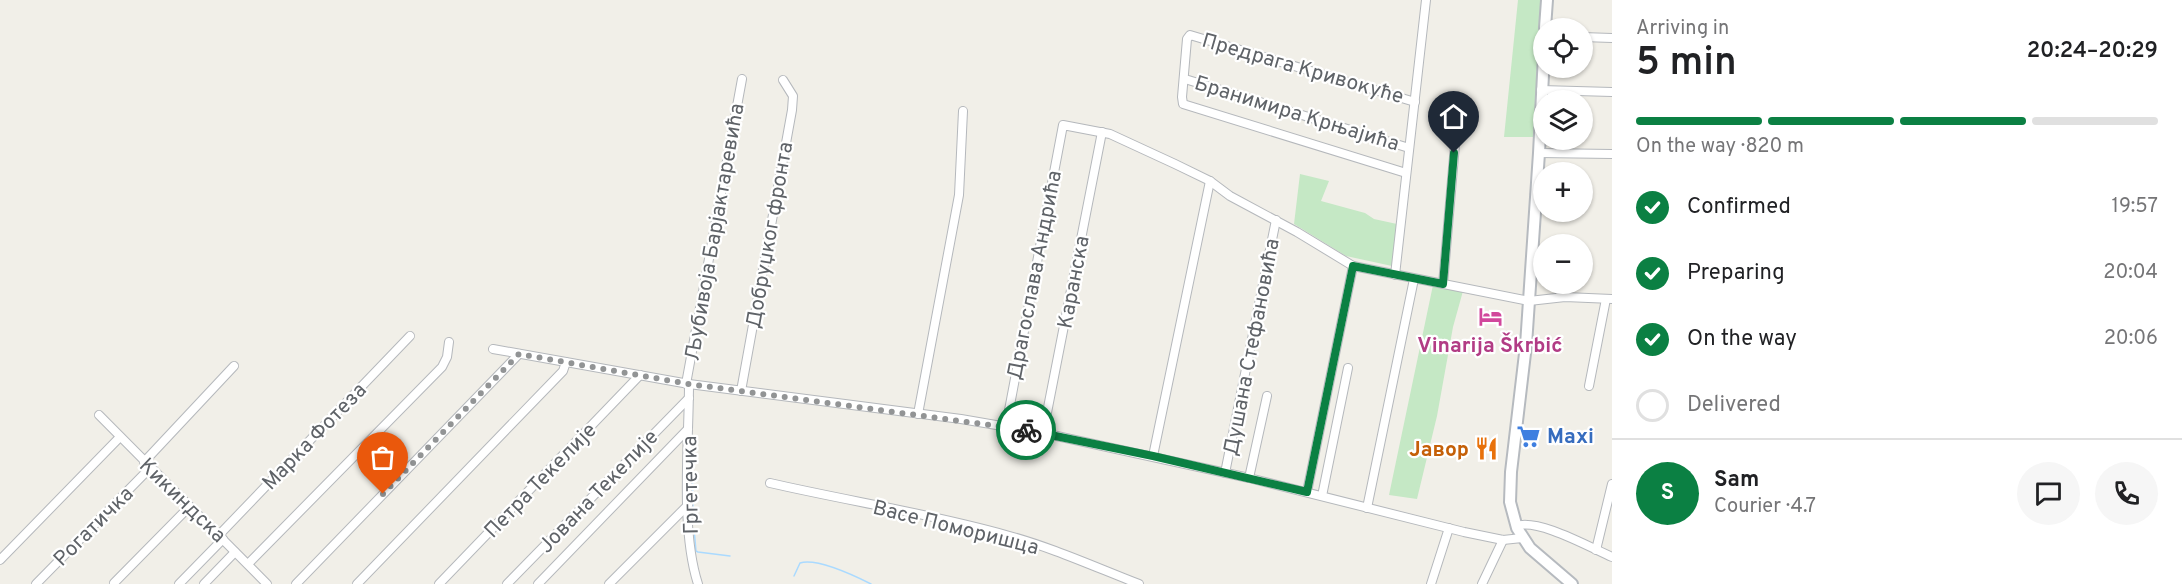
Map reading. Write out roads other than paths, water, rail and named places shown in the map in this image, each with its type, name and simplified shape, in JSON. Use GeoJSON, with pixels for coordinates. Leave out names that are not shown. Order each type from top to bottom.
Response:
{"type":"FeatureCollection","features":[{"type":"Feature","properties":{"kind":"street"},"geometry":{"type":"LineString","coordinates":[[1395,275],[1425,0]]}},
{"type":"Feature","properties":{"kind":"street"},"geometry":{"type":"LineString","coordinates":[[1546,18],[1547,0]]}},
{"type":"Feature","properties":{"kind":"street","name":"Предрага Кривокуће"},"geometry":{"type":"LineString","coordinates":[[1185,78],[1187,39],[1190,35],[1415,102]]}},
{"type":"Feature","properties":{"kind":"street"},"geometry":{"type":"LineString","coordinates":[[1593,37],[1612,38]]}},
{"type":"Feature","properties":{"kind":"street"},"geometry":{"type":"LineString","coordinates":[[1185,78],[1183,104],[1406,173]]}},
{"type":"Feature","properties":{"kind":"street","name":"Бранимира Крњајића"},"geometry":{"type":"LineString","coordinates":[[1185,78],[1409,148]]}},
{"type":"Feature","properties":{"kind":"street"},"geometry":{"type":"LineString","coordinates":[[1541,90],[1542,78]]}},
{"type":"Feature","properties":{"kind":"street","name":"Љубивоја Барјактаревића"},"geometry":{"type":"LineString","coordinates":[[688,384],[742,79]]}},
{"type":"Feature","properties":{"kind":"street","name":"Добруџког фронта"},"geometry":{"type":"LineString","coordinates":[[741,391],[792,110],[793,96],[783,80]]}},
{"type":"Feature","properties":{"kind":"street"},"geometry":{"type":"LineString","coordinates":[[1593,91],[1612,92]]}},
{"type":"Feature","properties":{"kind":"street"},"geometry":{"type":"LineString","coordinates":[[1443,284],[1458,110]]}},
{"type":"Feature","properties":{"kind":"street"},"geometry":{"type":"LineString","coordinates":[[918,414],[959,195],[963,111]]}},
{"type":"Feature","properties":{"kind":"street","name":"Драгослава Андрића"},"geometry":{"type":"LineString","coordinates":[[1006,426],[1062,125],[1102,132]]}},
{"type":"Feature","properties":{"kind":"street"},"geometry":{"type":"LineString","coordinates":[[1102,132],[1116,136],[1210,181],[1230,196],[1276,220],[1353,266],[1529,301],[1565,297],[1609,299],[1589,386]]}},
{"type":"Feature","properties":{"kind":"street","name":"Каранска"},"geometry":{"type":"LineString","coordinates":[[1043,433],[1102,132]]}},
{"type":"Feature","properties":{"kind":"street"},"geometry":{"type":"LineString","coordinates":[[1539,150],[1524,362],[1509,490],[1511,513],[1522,538],[1534,553],[1572,584]]}},
{"type":"Feature","properties":{"kind":"street"},"geometry":{"type":"LineString","coordinates":[[1539,153],[1612,154]]}},
{"type":"Feature","properties":{"kind":"street"},"geometry":{"type":"LineString","coordinates":[[1153,456],[1210,181]]}},
{"type":"Feature","properties":{"kind":"street","name":"Душана Стефановића"},"geometry":{"type":"LineString","coordinates":[[1225,473],[1276,220]]}},
{"type":"Feature","properties":{"kind":"street"},"geometry":{"type":"LineString","coordinates":[[1307,492],[1353,266]]}},
{"type":"Feature","properties":{"kind":"street"},"geometry":{"type":"LineString","coordinates":[[1367,508],[1414,279]]}},
{"type":"Feature","properties":{"kind":"street","name":"Марка Фотеза"},"geometry":{"type":"LineString","coordinates":[[179,584],[410,336]]}},
{"type":"Feature","properties":{"kind":"street"},"geometry":{"type":"LineString","coordinates":[[248,564],[446,361],[449,342]]}},
{"type":"Feature","properties":{"kind":"street"},"geometry":{"type":"LineString","coordinates":[[493,349],[688,384],[1006,426],[1249,478],[1503,540],[1522,538]]}},
{"type":"Feature","properties":{"kind":"street"},"geometry":{"type":"LineString","coordinates":[[296,584],[519,354]]}},
{"type":"Feature","properties":{"kind":"street"},"geometry":{"type":"LineString","coordinates":[[357,584],[563,371],[566,362]]}},
{"type":"Feature","properties":{"kind":"street","name":"Рогатичка"},"geometry":{"type":"LineString","coordinates":[[36,584],[147,465],[234,366]]}},
{"type":"Feature","properties":{"kind":"street"},"geometry":{"type":"LineString","coordinates":[[1322,496],[1348,368]]}},
{"type":"Feature","properties":{"kind":"street","name":"Петра Текелије"},"geometry":{"type":"LineString","coordinates":[[439,584],[636,382],[640,375]]}},
{"type":"Feature","properties":{"kind":"street","name":"Гргетечка"},"geometry":{"type":"LineString","coordinates":[[688,384],[688,505],[693,569],[698,584]]}},
{"type":"Feature","properties":{"kind":"street"},"geometry":{"type":"LineString","coordinates":[[1249,478],[1267,396]]}},
{"type":"Feature","properties":{"kind":"street","name":"Јована Текелије"},"geometry":{"type":"LineString","coordinates":[[507,584],[689,398]]}},
{"type":"Feature","properties":{"kind":"street","name":"Кикиндска"},"geometry":{"type":"LineString","coordinates":[[99,415],[119,438],[267,584]]}},
{"type":"Feature","properties":{"kind":"street","name":"Јована Текелије"},"geometry":{"type":"LineString","coordinates":[[538,584],[688,429]]}},
{"type":"Feature","properties":{"kind":"street"},"geometry":{"type":"LineString","coordinates":[[0,560],[119,438]]}},
{"type":"Feature","properties":{"kind":"street","name":"Васе Поморишца"},"geometry":{"type":"LineString","coordinates":[[770,483],[929,516],[1006,535],[1139,584]]}},
{"type":"Feature","properties":{"kind":"street"},"geometry":{"type":"LineString","coordinates":[[1596,550],[1612,484]]}},
{"type":"Feature","properties":{"kind":"street"},"geometry":{"type":"LineString","coordinates":[[609,584],[688,505]]}},
{"type":"Feature","properties":{"kind":"street"},"geometry":{"type":"LineString","coordinates":[[114,583],[189,507]]}},
{"type":"Feature","properties":{"kind":"street"},"geometry":{"type":"LineString","coordinates":[[1516,525],[1526,523],[1535,525],[1612,557]]}},
{"type":"Feature","properties":{"kind":"street"},"geometry":{"type":"LineString","coordinates":[[1431,584],[1449,528]]}},
{"type":"Feature","properties":{"kind":"street"},"geometry":{"type":"LineString","coordinates":[[1482,584],[1503,540]]}},
{"type":"Feature","properties":{"kind":"street"},"geometry":{"type":"LineString","coordinates":[[204,584],[235,552]]}},
{"type":"Feature","properties":{"kind":"waterway"},"geometry":{"type":"LineString","coordinates":[[692,456],[693,512]]}},
{"type":"Feature","properties":{"kind":"waterway"},"geometry":{"type":"LineString","coordinates":[[694,529],[696,551],[730,556]]}},
{"type":"Feature","properties":{"kind":"waterway"},"geometry":{"type":"LineString","coordinates":[[794,576],[800,563],[807,562],[836,569],[871,584]]}},
{"type":"Feature","properties":{"kind":"place","name":"Vinarija Škrbić"},"geometry":{"type":"Point","coordinates":[1490,317]}},
{"type":"Feature","properties":{"kind":"place","name":"Maxi"},"geometry":{"type":"Point","coordinates":[1529,436]}},
{"type":"Feature","properties":{"kind":"place","name":"Јавор"},"geometry":{"type":"Point","coordinates":[1487,449]}}]}
